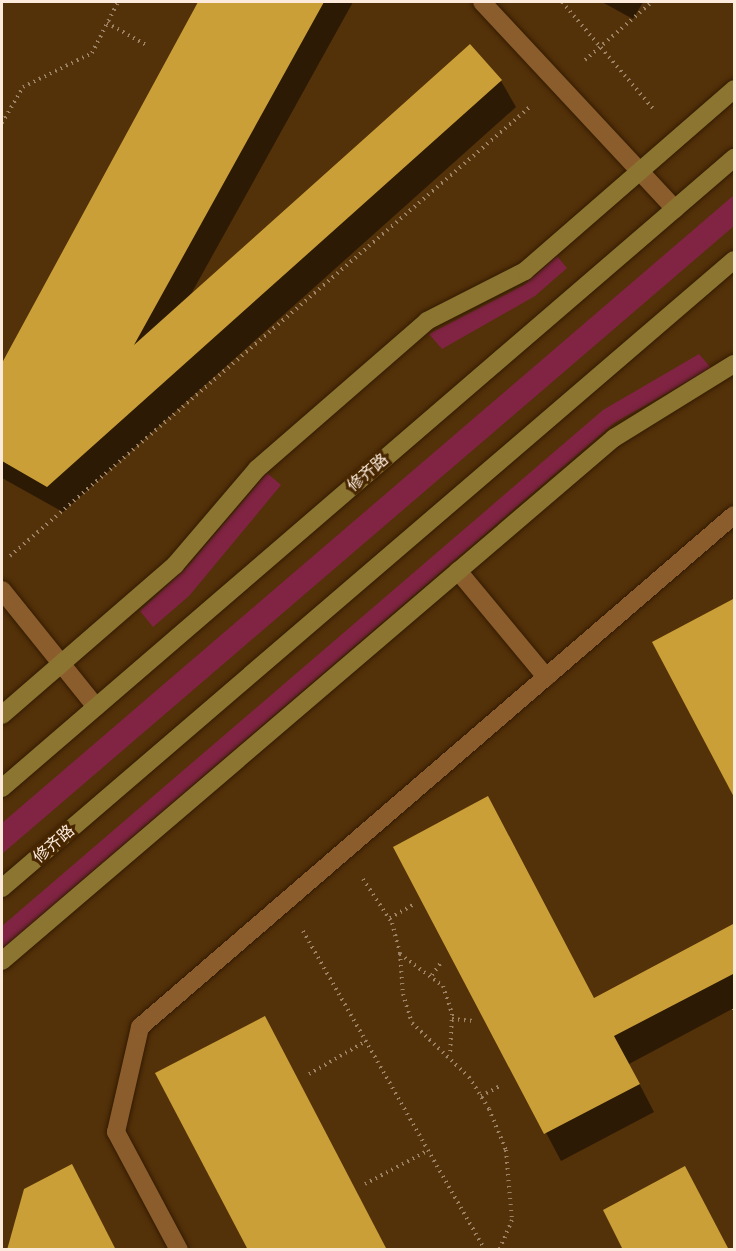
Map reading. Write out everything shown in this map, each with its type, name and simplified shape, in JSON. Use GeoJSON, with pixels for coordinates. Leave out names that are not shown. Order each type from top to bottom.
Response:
{"type":"FeatureCollection","features":[{"type":"Feature","properties":{"kind":"main road"},"geometry":{"type":"LineString","coordinates":[[2,715],[175,565],[257,469],[427,321],[525,271],[735,89]]}},
{"type":"Feature","properties":{"kind":"main road","name":"修齐路"},"geometry":{"type":"LineString","coordinates":[[2,788],[735,158]]}},
{"type":"Feature","properties":{"kind":"main road","name":"修齐路"},"geometry":{"type":"LineString","coordinates":[[2,888],[735,260]]}},
{"type":"Feature","properties":{"kind":"main road"},"geometry":{"type":"LineString","coordinates":[[2,961],[614,438],[735,364]]}},
{"type":"Feature","properties":{"kind":"street"},"geometry":{"type":"LineString","coordinates":[[482,2],[675,209]]}},
{"type":"Feature","properties":{"kind":"street"},"geometry":{"type":"LineString","coordinates":[[179,1250],[116,1132],[140,1027],[735,515]]}},
{"type":"Feature","properties":{"kind":"street"},"geometry":{"type":"LineString","coordinates":[[458,571],[546,677]]}},
{"type":"Feature","properties":{"kind":"street"},"geometry":{"type":"LineString","coordinates":[[2,590],[96,707]]}},
{"type":"Feature","properties":{"kind":"path"},"geometry":{"type":"LineString","coordinates":[[2,121],[23,87],[92,53],[118,2]]}},
{"type":"Feature","properties":{"kind":"path"},"geometry":{"type":"LineString","coordinates":[[562,2],[660,116]]}},
{"type":"Feature","properties":{"kind":"path"},"geometry":{"type":"LineString","coordinates":[[2,564],[652,2]]}},
{"type":"Feature","properties":{"kind":"path"},"geometry":{"type":"LineString","coordinates":[[107,24],[146,45]]}},
{"type":"Feature","properties":{"kind":"path"},"geometry":{"type":"LineString","coordinates":[[339,856],[372,887],[390,918],[400,953],[403,994],[412,1023],[450,1056],[481,1096],[506,1150],[510,1172],[512,1220],[499,1250]]}},
{"type":"Feature","properties":{"kind":"path"},"geometry":{"type":"LineString","coordinates":[[286,901],[485,1250]]}},
{"type":"Feature","properties":{"kind":"path"},"geometry":{"type":"LineString","coordinates":[[390,918],[414,904]]}},
{"type":"Feature","properties":{"kind":"path"},"geometry":{"type":"LineString","coordinates":[[400,953],[432,975],[443,986],[452,1019],[450,1056]]}},
{"type":"Feature","properties":{"kind":"path"},"geometry":{"type":"LineString","coordinates":[[432,975],[442,962]]}},
{"type":"Feature","properties":{"kind":"path"},"geometry":{"type":"LineString","coordinates":[[452,1019],[474,1021]]}},
{"type":"Feature","properties":{"kind":"path"},"geometry":{"type":"LineString","coordinates":[[309,1074],[366,1041]]}},
{"type":"Feature","properties":{"kind":"path"},"geometry":{"type":"LineString","coordinates":[[481,1096],[500,1086]]}},
{"type":"Feature","properties":{"kind":"path"},"geometry":{"type":"LineString","coordinates":[[365,1184],[429,1150]]}},
{"type":"Feature","properties":{"kind":"shaded area"},"geometry":{"type":"Polygon","coordinates":[[[734,195],[734,226],[2,854],[2,823],[734,195]]]}},
{"type":"Feature","properties":{"kind":"shaded area"},"geometry":{"type":"Polygon","coordinates":[[[557,256],[567,268],[535,296],[442,349],[429,334],[524,285],[557,256]]]}},
{"type":"Feature","properties":{"kind":"shaded area"},"geometry":{"type":"Polygon","coordinates":[[[699,354],[711,368],[614,423],[2,949],[2,926],[603,410],[699,354]]]}},
{"type":"Feature","properties":{"kind":"shaded area"},"geometry":{"type":"Polygon","coordinates":[[[267,473],[281,485],[189,596],[153,627],[140,611],[188,566],[267,473]]]}},
{"type":"Feature","properties":{"kind":"building"},"geometry":{"type":"Polygon","coordinates":[[[198,2],[324,2],[134,345],[470,44],[502,80],[47,487],[2,461],[2,363],[198,2]]]}},
{"type":"Feature","properties":{"kind":"building"},"geometry":{"type":"Polygon","coordinates":[[[735,598],[735,799],[652,642],[735,598]]]}},
{"type":"Feature","properties":{"kind":"building"},"geometry":{"type":"Polygon","coordinates":[[[488,796],[594,998],[735,923],[735,973],[614,1036],[640,1084],[544,1134],[393,847],[488,796]]]}},
{"type":"Feature","properties":{"kind":"building"},"geometry":{"type":"Polygon","coordinates":[[[265,1016],[387,1250],[248,1250],[155,1073],[265,1016]]]}},
{"type":"Feature","properties":{"kind":"building"},"geometry":{"type":"Polygon","coordinates":[[[72,1164],[116,1250],[7,1250],[24,1189],[72,1164]]]}},
{"type":"Feature","properties":{"kind":"building"},"geometry":{"type":"Polygon","coordinates":[[[685,1166],[729,1250],[623,1250],[603,1210],[685,1166]]]}}]}
